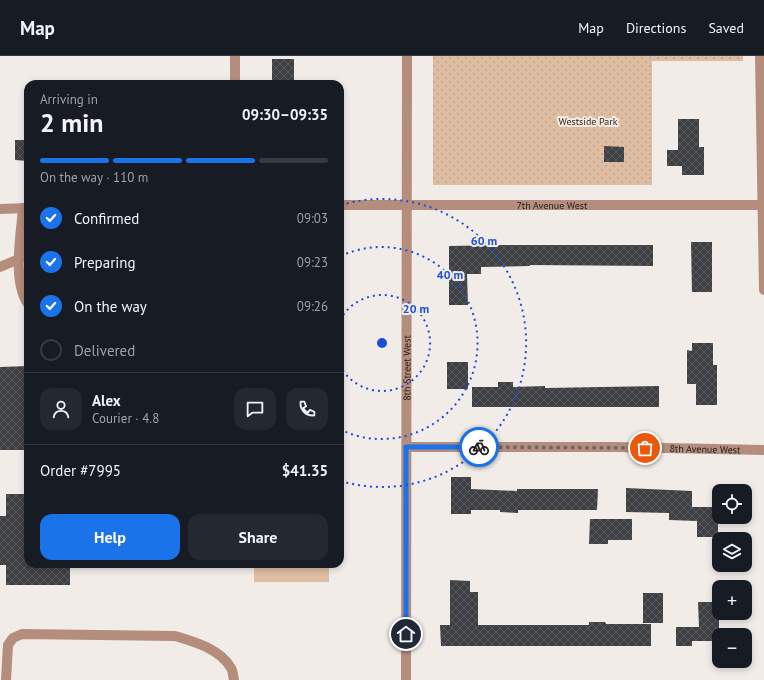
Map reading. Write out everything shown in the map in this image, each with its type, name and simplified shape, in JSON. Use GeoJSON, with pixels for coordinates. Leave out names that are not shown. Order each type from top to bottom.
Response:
{"type":"FeatureCollection","features":[{"type":"Feature","properties":{"kind":"street"},"geometry":{"type":"LineString","coordinates":[[235,56],[235,80]]}},
{"type":"Feature","properties":{"kind":"street","name":"8th Street West"},"geometry":{"type":"LineString","coordinates":[[406,680],[408,205],[407,56]]}},
{"type":"Feature","properties":{"kind":"street"},"geometry":{"type":"LineString","coordinates":[[760,56],[764,290]]}},
{"type":"Feature","properties":{"kind":"street","name":"7th Avenue West"},"geometry":{"type":"LineString","coordinates":[[344,205],[763,205]]}},
{"type":"Feature","properties":{"kind":"street"},"geometry":{"type":"LineString","coordinates":[[0,209],[24,208]]}},
{"type":"Feature","properties":{"kind":"street"},"geometry":{"type":"LineString","coordinates":[[0,266],[24,262],[20,282],[24,293]]}},
{"type":"Feature","properties":{"kind":"street","name":"8th Avenue West"},"geometry":{"type":"LineString","coordinates":[[406,447],[616,447],[764,450]]}},
{"type":"Feature","properties":{"kind":"street"},"geometry":{"type":"LineString","coordinates":[[6,680],[8,645],[13,638],[22,634],[175,636],[196,642],[218,653],[231,668],[234,680]]}},
{"type":"Feature","properties":{"kind":"green space","name":"Westside Park"},"geometry":{"type":"Polygon","coordinates":[[[433,56],[743,56],[743,61],[652,61],[652,185],[433,185],[433,56]]]}},
{"type":"Feature","properties":{"kind":"green space"},"geometry":{"type":"Polygon","coordinates":[[[254,568],[329,568],[329,582],[254,582],[254,568]]]}},
{"type":"Feature","properties":{"kind":"building"},"geometry":{"type":"Polygon","coordinates":[[[272,59],[294,59],[294,80],[272,80],[272,59]]]}},
{"type":"Feature","properties":{"kind":"building"},"geometry":{"type":"Polygon","coordinates":[[[678,119],[699,119],[699,147],[704,147],[704,175],[682,175],[682,166],[667,166],[667,150],[678,150],[678,119]]]}},
{"type":"Feature","properties":{"kind":"building"},"geometry":{"type":"Polygon","coordinates":[[[15,140],[24,140],[24,161],[15,160],[15,140]]]}},
{"type":"Feature","properties":{"kind":"building"},"geometry":{"type":"Polygon","coordinates":[[[604,146],[624,147],[624,162],[604,162],[604,146]]]}},
{"type":"Feature","properties":{"kind":"building"},"geometry":{"type":"Polygon","coordinates":[[[691,242],[712,242],[712,292],[692,292],[691,242]]]}},
{"type":"Feature","properties":{"kind":"building"},"geometry":{"type":"Polygon","coordinates":[[[653,245],[653,266],[530,265],[481,267],[481,274],[467,274],[468,305],[449,305],[449,246],[653,245]]]}},
{"type":"Feature","properties":{"kind":"building"},"geometry":{"type":"Polygon","coordinates":[[[692,343],[713,343],[713,365],[717,365],[717,405],[696,405],[696,384],[687,384],[687,350],[692,351],[692,343]]]}},
{"type":"Feature","properties":{"kind":"building"},"geometry":{"type":"Polygon","coordinates":[[[447,362],[468,362],[468,389],[447,389],[447,362]]]}},
{"type":"Feature","properties":{"kind":"building"},"geometry":{"type":"Polygon","coordinates":[[[24,366],[24,450],[0,450],[0,367],[24,366]]]}},
{"type":"Feature","properties":{"kind":"building"},"geometry":{"type":"Polygon","coordinates":[[[498,382],[513,382],[513,387],[545,386],[545,388],[659,386],[659,407],[472,407],[472,387],[498,387],[498,382]]]}},
{"type":"Feature","properties":{"kind":"building"},"geometry":{"type":"Polygon","coordinates":[[[451,477],[471,477],[471,489],[517,491],[517,489],[598,489],[597,510],[518,510],[518,513],[500,512],[500,510],[471,510],[471,514],[451,514],[451,477]]]}},
{"type":"Feature","properties":{"kind":"building"},"geometry":{"type":"Polygon","coordinates":[[[626,488],[692,491],[692,507],[712,507],[712,524],[718,524],[718,532],[712,532],[712,537],[697,537],[697,521],[669,520],[669,513],[626,512],[626,488]]]}},
{"type":"Feature","properties":{"kind":"building"},"geometry":{"type":"Polygon","coordinates":[[[6,494],[24,494],[24,568],[70,568],[70,585],[6,585],[6,565],[0,565],[0,516],[6,516],[6,494]]]}},
{"type":"Feature","properties":{"kind":"building"},"geometry":{"type":"Polygon","coordinates":[[[590,519],[632,519],[632,540],[608,540],[608,544],[589,544],[590,519]]]}},
{"type":"Feature","properties":{"kind":"building"},"geometry":{"type":"Polygon","coordinates":[[[450,580],[470,581],[470,592],[478,592],[478,625],[589,625],[589,622],[605,622],[606,624],[651,624],[651,646],[441,646],[440,625],[450,625],[450,580]]]}},
{"type":"Feature","properties":{"kind":"building"},"geometry":{"type":"Polygon","coordinates":[[[643,593],[663,593],[663,623],[643,623],[643,593]]]}},
{"type":"Feature","properties":{"kind":"building"},"geometry":{"type":"Polygon","coordinates":[[[698,602],[712,602],[712,620],[719,620],[719,628],[712,628],[712,641],[692,641],[692,646],[676,646],[676,627],[699,627],[698,602]]]}},
{"type":"Feature","properties":{"kind":"way so far"},"geometry":{"type":"LineString","coordinates":[[479,447],[645,448]]}},
{"type":"Feature","properties":{"kind":"route"},"geometry":{"type":"LineString","coordinates":[[406,634],[406,447],[479,447]]}}]}
